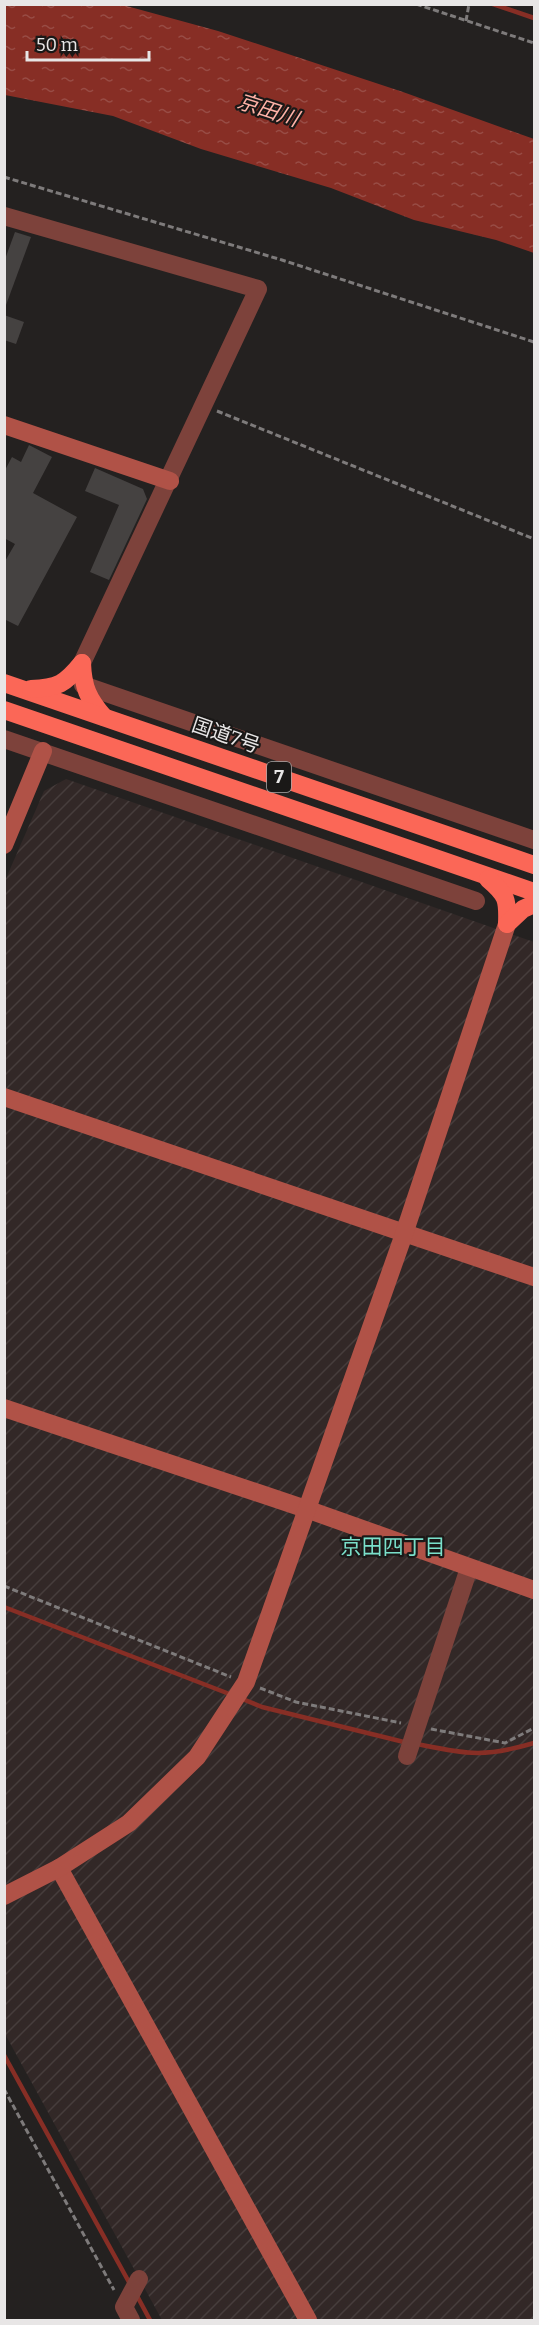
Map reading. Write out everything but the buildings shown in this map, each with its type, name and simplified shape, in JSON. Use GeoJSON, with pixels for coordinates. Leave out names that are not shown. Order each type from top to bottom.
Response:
{"type":"FeatureCollection","features":[{"type":"Feature","properties":{"kind":"highway"},"geometry":{"type":"LineString","coordinates":[[82,663],[83,685],[90,702],[104,717]]}},
{"type":"Feature","properties":{"kind":"highway"},"geometry":{"type":"LineString","coordinates":[[23,689],[52,688],[68,681],[82,663]]}},
{"type":"Feature","properties":{"kind":"highway","name":"国道7号"},"geometry":{"type":"LineString","coordinates":[[4,683],[534,865]]}},
{"type":"Feature","properties":{"kind":"highway","name":"7"},"geometry":{"type":"LineString","coordinates":[[4,710],[534,892]]}},
{"type":"Feature","properties":{"kind":"highway"},"geometry":{"type":"LineString","coordinates":[[484,875],[501,890],[508,902],[507,924]]}},
{"type":"Feature","properties":{"kind":"highway"},"geometry":{"type":"LineString","coordinates":[[507,924],[523,909],[534,904]]}},
{"type":"Feature","properties":{"kind":"street"},"geometry":{"type":"LineString","coordinates":[[4,216],[258,288],[170,481],[82,663]]}},
{"type":"Feature","properties":{"kind":"street"},"geometry":{"type":"LineString","coordinates":[[4,425],[170,481]]}},
{"type":"Feature","properties":{"kind":"street"},"geometry":{"type":"LineString","coordinates":[[83,685],[534,840]]}},
{"type":"Feature","properties":{"kind":"street"},"geometry":{"type":"LineString","coordinates":[[4,740],[43,751],[476,901]]}},
{"type":"Feature","properties":{"kind":"street"},"geometry":{"type":"LineString","coordinates":[[4,845],[43,751]]}},
{"type":"Feature","properties":{"kind":"street"},"geometry":{"type":"LineString","coordinates":[[4,1896],[59,1868],[129,1823],[166,1790],[197,1756],[246,1682],[309,1510],[507,924]]}},
{"type":"Feature","properties":{"kind":"street"},"geometry":{"type":"LineString","coordinates":[[4,1097],[534,1277]]}},
{"type":"Feature","properties":{"kind":"street"},"geometry":{"type":"LineString","coordinates":[[4,1408],[309,1510],[534,1590]]}},
{"type":"Feature","properties":{"kind":"street"},"geometry":{"type":"LineString","coordinates":[[407,1756],[469,1568]]}},
{"type":"Feature","properties":{"kind":"street"},"geometry":{"type":"LineString","coordinates":[[59,1868],[309,2320]]}},
{"type":"Feature","properties":{"kind":"street"},"geometry":{"type":"LineString","coordinates":[[127,2309],[139,2279]]}},
{"type":"Feature","properties":{"kind":"path"},"geometry":{"type":"LineString","coordinates":[[416,4],[534,43]]}},
{"type":"Feature","properties":{"kind":"path"},"geometry":{"type":"LineString","coordinates":[[466,21],[469,4]]}},
{"type":"Feature","properties":{"kind":"path"},"geometry":{"type":"LineString","coordinates":[[4,177],[282,260],[534,342]]}},
{"type":"Feature","properties":{"kind":"path"},"geometry":{"type":"LineString","coordinates":[[204,405],[534,539]]}},
{"type":"Feature","properties":{"kind":"path"},"geometry":{"type":"LineString","coordinates":[[4,1586],[296,1702],[505,1743],[534,1728]]}},
{"type":"Feature","properties":{"kind":"path"},"geometry":{"type":"LineString","coordinates":[[4,2089],[127,2309]]}},
{"type":"Feature","properties":{"kind":"shaded area"},"geometry":{"type":"Polygon","coordinates":[[[66,779],[534,942],[534,2320],[162,2320],[5,2034],[4,883],[44,791],[66,779]]]}},
{"type":"Feature","properties":{"kind":"water","name":"京田川"},"geometry":{"type":"Polygon","coordinates":[[[5,4],[123,5],[218,31],[403,92],[534,139],[534,253],[496,240],[414,220],[331,188],[201,149],[113,116],[5,95],[5,4]]]}},
{"type":"Feature","properties":{"kind":"waterway"},"geometry":{"type":"LineString","coordinates":[[493,4],[534,18]]}},
{"type":"Feature","properties":{"kind":"waterway"},"geometry":{"type":"LineString","coordinates":[[4,1607],[232,1695]]}},
{"type":"Feature","properties":{"kind":"waterway"},"geometry":{"type":"LineString","coordinates":[[240,1698],[262,1707],[408,1743]]}},
{"type":"Feature","properties":{"kind":"waterway"},"geometry":{"type":"LineString","coordinates":[[417,1744],[463,1752],[488,1753],[534,1743]]}},
{"type":"Feature","properties":{"kind":"waterway"},"geometry":{"type":"LineString","coordinates":[[4,2055],[130,2284]]}},
{"type":"Feature","properties":{"kind":"waterway"},"geometry":{"type":"LineString","coordinates":[[136,2294],[150,2320]]}},
{"type":"Feature","properties":{"kind":"district","name":"京田四丁目"},"geometry":{"type":"Point","coordinates":[393,1547]}}]}
